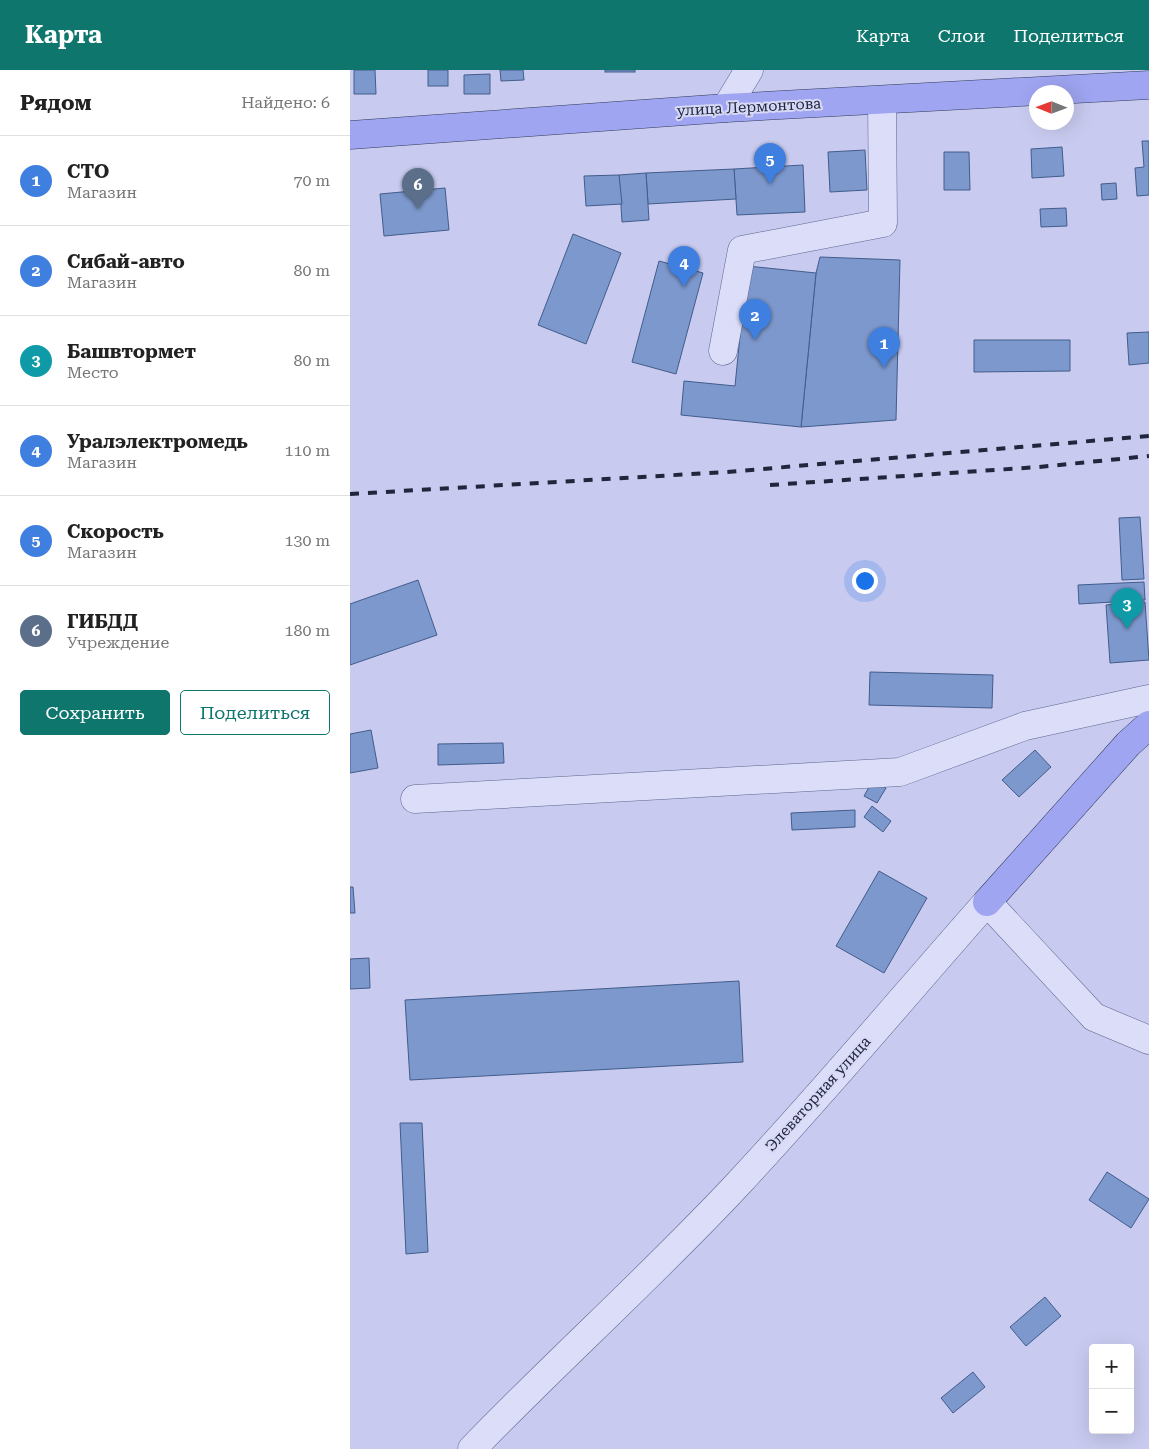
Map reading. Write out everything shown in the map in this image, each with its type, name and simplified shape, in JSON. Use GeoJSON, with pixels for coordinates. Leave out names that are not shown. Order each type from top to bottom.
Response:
{"type":"FeatureCollection","features":[{"type":"Feature","properties":{"kind":"main road","name":"улица Лермонтова"},"geometry":{"type":"LineString","coordinates":[[350,135],[726,108],[1149,85]]}},
{"type":"Feature","properties":{"kind":"main road","name":"Элеваторная улица"},"geometry":{"type":"LineString","coordinates":[[987,902],[1128,744],[1149,725]]}},
{"type":"Feature","properties":{"kind":"street"},"geometry":{"type":"LineString","coordinates":[[726,108],[749,70]]}},
{"type":"Feature","properties":{"kind":"street"},"geometry":{"type":"LineString","coordinates":[[723,351],[742,250],[883,223],[882,100]]}},
{"type":"Feature","properties":{"kind":"street"},"geometry":{"type":"LineString","coordinates":[[415,799],[900,772],[1025,726],[1149,699]]}},
{"type":"Feature","properties":{"kind":"street"},"geometry":{"type":"LineString","coordinates":[[987,902],[1094,1017],[1149,1040]]}},
{"type":"Feature","properties":{"kind":"street","name":"Элеваторная улица"},"geometry":{"type":"LineString","coordinates":[[472,1449],[596,1328],[737,1185],[987,902]]}},
{"type":"Feature","properties":{"kind":"building"},"geometry":{"type":"Polygon","coordinates":[[[354,70],[375,70],[376,94],[354,94],[354,70]]]}},
{"type":"Feature","properties":{"kind":"building"},"geometry":{"type":"Polygon","coordinates":[[[428,70],[448,70],[448,86],[428,86],[428,70]]]}},
{"type":"Feature","properties":{"kind":"building"},"geometry":{"type":"Polygon","coordinates":[[[500,70],[523,70],[524,80],[501,81],[500,70]]]}},
{"type":"Feature","properties":{"kind":"building"},"geometry":{"type":"Polygon","coordinates":[[[605,70],[635,70],[635,72],[605,72],[605,70]]]}},
{"type":"Feature","properties":{"kind":"building"},"geometry":{"type":"Polygon","coordinates":[[[490,74],[490,94],[464,94],[464,75],[490,74]]]}},
{"type":"Feature","properties":{"kind":"building"},"geometry":{"type":"Polygon","coordinates":[[[1142,141],[1149,141],[1149,195],[1137,196],[1135,168],[1144,167],[1142,141]]]}},
{"type":"Feature","properties":{"kind":"building"},"geometry":{"type":"Polygon","coordinates":[[[1062,147],[1064,176],[1032,178],[1031,149],[1062,147]]]}},
{"type":"Feature","properties":{"kind":"building"},"geometry":{"type":"Polygon","coordinates":[[[865,150],[867,190],[830,192],[828,152],[865,150]]]}},
{"type":"Feature","properties":{"kind":"building"},"geometry":{"type":"Polygon","coordinates":[[[944,152],[969,152],[970,190],[944,190],[944,152]]]}},
{"type":"Feature","properties":{"kind":"building"},"geometry":{"type":"Polygon","coordinates":[[[803,165],[805,212],[737,215],[734,169],[803,165]]]}},
{"type":"Feature","properties":{"kind":"building"},"geometry":{"type":"Polygon","coordinates":[[[734,169],[736,199],[648,204],[646,173],[734,169]]]}},
{"type":"Feature","properties":{"kind":"building"},"geometry":{"type":"Polygon","coordinates":[[[646,173],[649,220],[622,222],[619,175],[646,173]]]}},
{"type":"Feature","properties":{"kind":"building"},"geometry":{"type":"Polygon","coordinates":[[[619,175],[622,204],[586,206],[584,176],[619,175]]]}},
{"type":"Feature","properties":{"kind":"building"},"geometry":{"type":"Polygon","coordinates":[[[1116,183],[1117,199],[1102,200],[1101,184],[1116,183]]]}},
{"type":"Feature","properties":{"kind":"building"},"geometry":{"type":"Polygon","coordinates":[[[445,188],[449,230],[384,236],[380,194],[445,188]]]}},
{"type":"Feature","properties":{"kind":"building"},"geometry":{"type":"Polygon","coordinates":[[[1066,208],[1067,226],[1041,227],[1040,209],[1066,208]]]}},
{"type":"Feature","properties":{"kind":"building"},"geometry":{"type":"Polygon","coordinates":[[[573,234],[621,253],[586,344],[538,325],[573,234]]]}},
{"type":"Feature","properties":{"kind":"building"},"geometry":{"type":"Polygon","coordinates":[[[820,257],[900,260],[896,420],[801,427],[816,273],[820,257]]]}},
{"type":"Feature","properties":{"kind":"building"},"geometry":{"type":"Polygon","coordinates":[[[659,261],[703,273],[676,374],[632,362],[659,261]]]}},
{"type":"Feature","properties":{"kind":"building"},"geometry":{"type":"Polygon","coordinates":[[[747,266],[816,273],[801,427],[681,415],[684,381],[735,386],[747,266]]]}},
{"type":"Feature","properties":{"kind":"building"},"geometry":{"type":"Polygon","coordinates":[[[1149,332],[1149,363],[1129,365],[1127,333],[1149,332]]]}},
{"type":"Feature","properties":{"kind":"building"},"geometry":{"type":"Polygon","coordinates":[[[974,340],[1070,340],[1070,371],[974,372],[974,340]]]}},
{"type":"Feature","properties":{"kind":"building"},"geometry":{"type":"Polygon","coordinates":[[[1140,517],[1144,579],[1122,580],[1119,518],[1140,517]]]}},
{"type":"Feature","properties":{"kind":"building"},"geometry":{"type":"Polygon","coordinates":[[[418,580],[437,635],[350,665],[350,604],[418,580]]]}},
{"type":"Feature","properties":{"kind":"building"},"geometry":{"type":"Polygon","coordinates":[[[1144,582],[1145,600],[1079,604],[1078,585],[1144,582]]]}},
{"type":"Feature","properties":{"kind":"building"},"geometry":{"type":"Polygon","coordinates":[[[1145,602],[1149,660],[1110,663],[1106,605],[1145,602]]]}},
{"type":"Feature","properties":{"kind":"building"},"geometry":{"type":"Polygon","coordinates":[[[870,672],[993,675],[992,708],[869,705],[870,672]]]}},
{"type":"Feature","properties":{"kind":"building"},"geometry":{"type":"Polygon","coordinates":[[[371,730],[378,768],[350,773],[350,734],[371,730]]]}},
{"type":"Feature","properties":{"kind":"building"},"geometry":{"type":"Polygon","coordinates":[[[503,743],[504,763],[438,765],[438,744],[503,743]]]}},
{"type":"Feature","properties":{"kind":"building"},"geometry":{"type":"Polygon","coordinates":[[[1035,750],[1051,767],[1019,797],[1002,780],[1035,750]]]}},
{"type":"Feature","properties":{"kind":"building"},"geometry":{"type":"Polygon","coordinates":[[[873,780],[886,788],[877,803],[864,796],[873,780]]]}},
{"type":"Feature","properties":{"kind":"building"},"geometry":{"type":"Polygon","coordinates":[[[872,806],[891,821],[883,832],[864,817],[872,806]]]}},
{"type":"Feature","properties":{"kind":"building"},"geometry":{"type":"Polygon","coordinates":[[[855,810],[855,827],[792,830],[791,813],[855,810]]]}},
{"type":"Feature","properties":{"kind":"building"},"geometry":{"type":"Polygon","coordinates":[[[879,871],[927,898],[884,973],[836,946],[879,871]]]}},
{"type":"Feature","properties":{"kind":"building"},"geometry":{"type":"Polygon","coordinates":[[[350,887],[353,887],[355,913],[350,913],[350,887]]]}},
{"type":"Feature","properties":{"kind":"building"},"geometry":{"type":"Polygon","coordinates":[[[369,958],[370,988],[350,989],[350,959],[369,958]]]}},
{"type":"Feature","properties":{"kind":"building"},"geometry":{"type":"Polygon","coordinates":[[[739,981],[743,1062],[410,1080],[405,1000],[739,981]]]}},
{"type":"Feature","properties":{"kind":"building"},"geometry":{"type":"Polygon","coordinates":[[[400,1123],[422,1123],[428,1252],[406,1254],[400,1123]]]}},
{"type":"Feature","properties":{"kind":"building"},"geometry":{"type":"Polygon","coordinates":[[[1107,1172],[1149,1199],[1131,1228],[1089,1200],[1107,1172]]]}},
{"type":"Feature","properties":{"kind":"building"},"geometry":{"type":"Polygon","coordinates":[[[1045,1297],[1061,1316],[1026,1346],[1010,1327],[1045,1297]]]}},
{"type":"Feature","properties":{"kind":"building"},"geometry":{"type":"Polygon","coordinates":[[[973,1372],[985,1387],[953,1413],[941,1398],[973,1372]]]}},
{"type":"Feature","properties":{"kind":"railway"},"geometry":{"type":"LineString","coordinates":[[350,494],[727,472],[1149,436]]}},
{"type":"Feature","properties":{"kind":"railway"},"geometry":{"type":"LineString","coordinates":[[770,485],[1039,467],[1149,456]]}},
{"type":"Feature","properties":{"kind":"place","name":"Скорость"},"geometry":{"type":"Point","coordinates":[770,184]}},
{"type":"Feature","properties":{"kind":"place","name":"ГИБДД"},"geometry":{"type":"Point","coordinates":[418,209]}},
{"type":"Feature","properties":{"kind":"place","name":"Уралэлектромедь"},"geometry":{"type":"Point","coordinates":[684,287]}},
{"type":"Feature","properties":{"kind":"place","name":"Сибай-авто"},"geometry":{"type":"Point","coordinates":[755,340]}},
{"type":"Feature","properties":{"kind":"place","name":"СТО"},"geometry":{"type":"Point","coordinates":[884,368]}},
{"type":"Feature","properties":{"kind":"place","name":"Башвтормет"},"geometry":{"type":"Point","coordinates":[1127,629]}}]}
